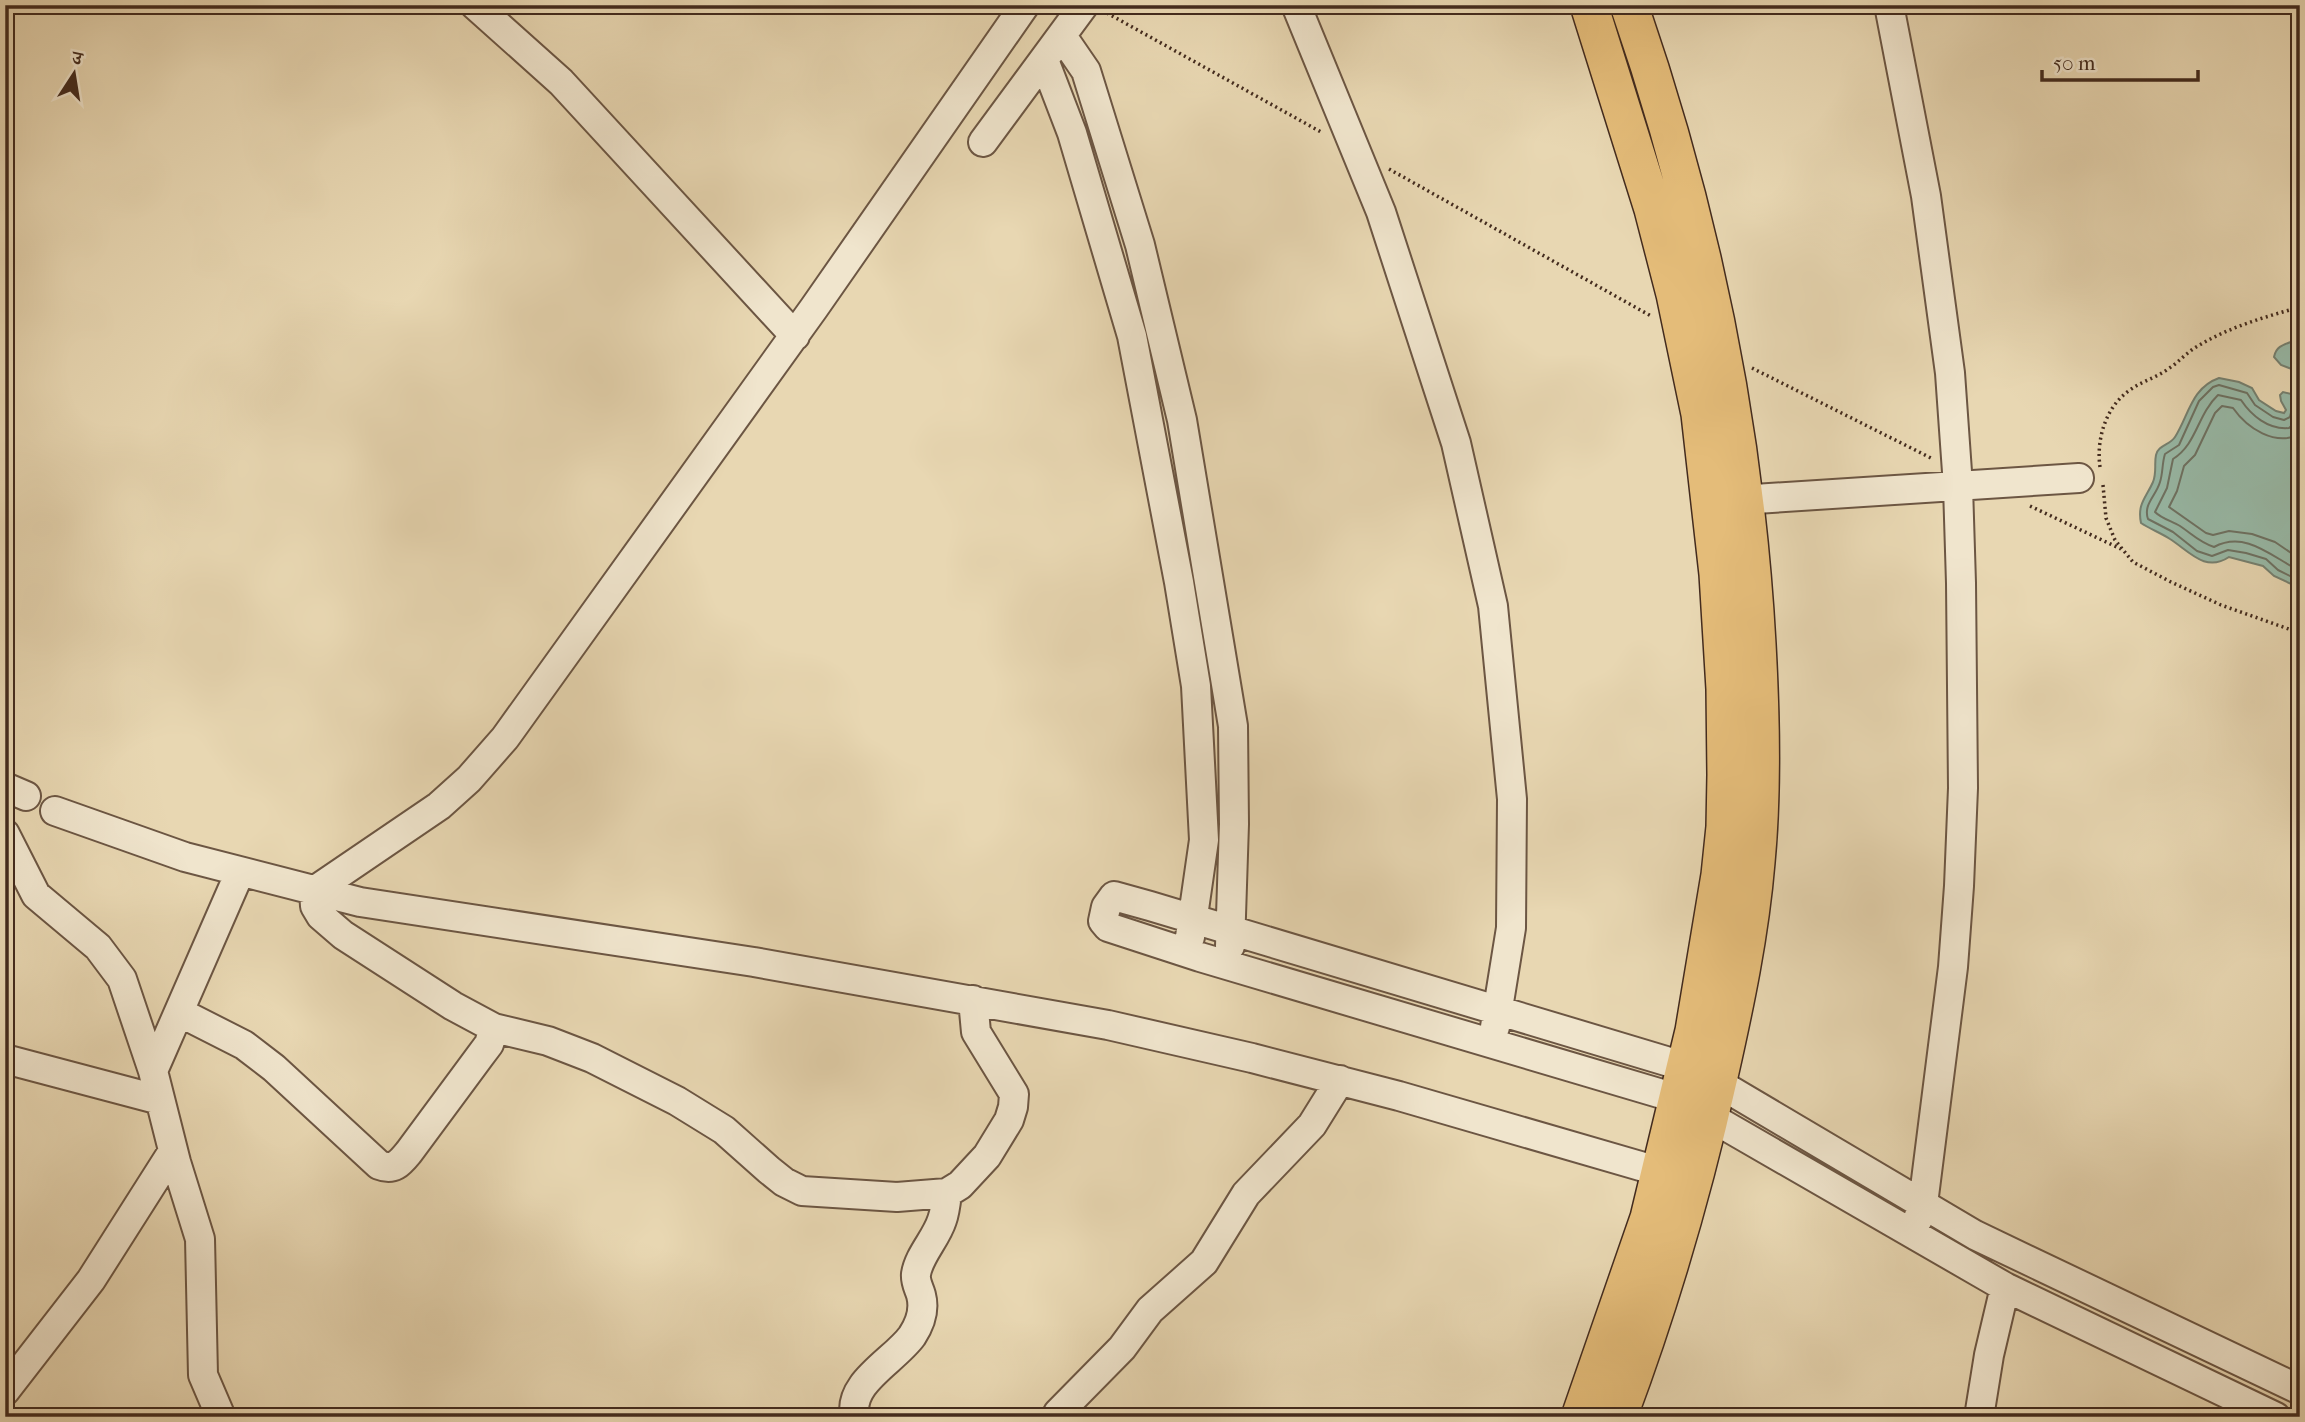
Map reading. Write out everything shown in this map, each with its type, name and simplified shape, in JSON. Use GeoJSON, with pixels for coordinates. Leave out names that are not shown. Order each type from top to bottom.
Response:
{"type":"FeatureCollection","features":[{"type":"Feature","properties":{"kind":"main road"},"geometry":{"type":"LineString","coordinates":[[1589,5],[1653,209],[1675,294],[1700,414],[1727,501]]}},
{"type":"Feature","properties":{"kind":"main road"},"geometry":{"type":"LineString","coordinates":[[1580,1417],[1649,1218],[1661,1172],[1694,1083],[1694,1031],[1720,875],[1725,827],[1727,501],[1734,421],[1692,208],[1629,5]]}},
{"type":"Feature","properties":{"kind":"main road"},"geometry":{"type":"LineString","coordinates":[[1618,1417],[1644,1348],[1680,1234],[1710,1119],[1694,1083]]}},
{"type":"Feature","properties":{"kind":"street"},"geometry":{"type":"LineString","coordinates":[[474,5],[561,82],[795,336]]}},
{"type":"Feature","properties":{"kind":"street"},"geometry":{"type":"LineString","coordinates":[[314,891],[439,806],[469,779],[505,738],[795,336],[1025,5]]}},
{"type":"Feature","properties":{"kind":"street"},"geometry":{"type":"LineString","coordinates":[[983,142],[1084,5]]}},
{"type":"Feature","properties":{"kind":"street"},"geometry":{"type":"LineString","coordinates":[[1296,5],[1386,224],[1456,443],[1493,606],[1512,799],[1511,928],[1492,1044]]}},
{"type":"Feature","properties":{"kind":"street"},"geometry":{"type":"LineString","coordinates":[[1889,5],[1926,196],[1950,373],[1957,478],[1963,788],[1959,874],[1953,967],[1923,1204],[1913,1235]]}},
{"type":"Feature","properties":{"kind":"street"},"geometry":{"type":"LineString","coordinates":[[1062,36],[1086,71],[1095,98],[1140,245],[1182,420],[1233,726],[1234,824],[1229,966]]}},
{"type":"Feature","properties":{"kind":"street"},"geometry":{"type":"LineString","coordinates":[[1044,60],[1072,133],[1132,336],[1196,686],[1204,840],[1188,953]]}},
{"type":"Feature","properties":{"kind":"street"},"geometry":{"type":"LineString","coordinates":[[1727,501],[1957,478],[2079,478]]}},
{"type":"Feature","properties":{"kind":"street"},"geometry":{"type":"LineString","coordinates":[[54,811],[186,858],[360,902],[754,962],[1108,1025],[1340,1080],[1661,1172]]}},
{"type":"Feature","properties":{"kind":"street"},"geometry":{"type":"LineString","coordinates":[[5,835],[36,895],[98,947],[122,979],[153,1071],[173,1151],[200,1239],[202,1375],[221,1417]]}},
{"type":"Feature","properties":{"kind":"street"},"geometry":{"type":"LineString","coordinates":[[153,1071],[240,872]]}},
{"type":"Feature","properties":{"kind":"street"},"geometry":{"type":"LineString","coordinates":[[314,891],[315,906],[321,916],[343,935],[453,1006],[494,1028],[548,1041],[592,1058],[677,1101],[724,1130],[784,1182],[802,1191],[897,1197],[947,1193],[960,1185],[987,1156],[1009,1121],[1014,1094],[976,1031],[972,1000]]}},
{"type":"Feature","properties":{"kind":"street"},"geometry":{"type":"LineString","coordinates":[[1694,1083],[1492,1044],[1229,966],[1108,927],[1103,921],[1106,907],[1114,896],[1192,918],[1497,1011],[1694,1083],[1923,1204],[1975,1235],[2298,1383],[2290,1417]]}},
{"type":"Feature","properties":{"kind":"street"},"geometry":{"type":"LineString","coordinates":[[179,1012],[244,1045],[309,1099],[379,1165],[387,1168],[398,1165],[415,1144],[489,1044],[494,1028]]}},
{"type":"Feature","properties":{"kind":"street"},"geometry":{"type":"LineString","coordinates":[[5,1059],[160,1100]]}},
{"type":"Feature","properties":{"kind":"street"},"geometry":{"type":"LineString","coordinates":[[1058,1413],[1122,1348],[1150,1310],[1204,1262],[1246,1194],[1312,1125],[1340,1080]]}},
{"type":"Feature","properties":{"kind":"street"},"geometry":{"type":"LineString","coordinates":[[1710,1119],[2005,1287],[2276,1417]]}},
{"type":"Feature","properties":{"kind":"street"},"geometry":{"type":"LineString","coordinates":[[5,1391],[91,1280],[173,1151]]}},
{"type":"Feature","properties":{"kind":"street"},"geometry":{"type":"LineString","coordinates":[[855,1417],[854,1399],[865,1382],[897,1354],[913,1335],[922,1317],[923,1307],[916,1276],[942,1221],[947,1193]]}},
{"type":"Feature","properties":{"kind":"street"},"geometry":{"type":"LineString","coordinates":[[1979,1417],[1989,1355],[2005,1287]]}},
{"type":"Feature","properties":{"kind":"path"},"geometry":{"type":"LineString","coordinates":[[2300,307],[2243,324],[2198,346],[2168,370],[2130,390],[2113,405],[2101,433],[2099,457],[2106,518],[2115,540],[2133,562],[2171,582],[2258,620],[2300,633]]}},
{"type":"Feature","properties":{"kind":"path"},"geometry":{"type":"LineString","coordinates":[[1721,352],[1957,478]]}},
{"type":"Feature","properties":{"kind":"path"},"geometry":{"type":"LineString","coordinates":[[2027,505],[2123,549]]}},
{"type":"Feature","properties":{"kind":"water"},"geometry":{"type":"Polygon","coordinates":[[[2291,342],[2300,343],[2300,372],[2281,365],[2274,357],[2280,347],[2291,342]]]}},
{"type":"Feature","properties":{"kind":"water"},"geometry":{"type":"Polygon","coordinates":[[[2219,378],[2252,388],[2259,400],[2284,413],[2286,410],[2280,395],[2283,392],[2300,396],[2300,588],[2274,576],[2263,566],[2229,557],[2212,563],[2205,562],[2141,523],[2141,506],[2154,478],[2157,452],[2175,437],[2196,395],[2219,378]]]}}]}
